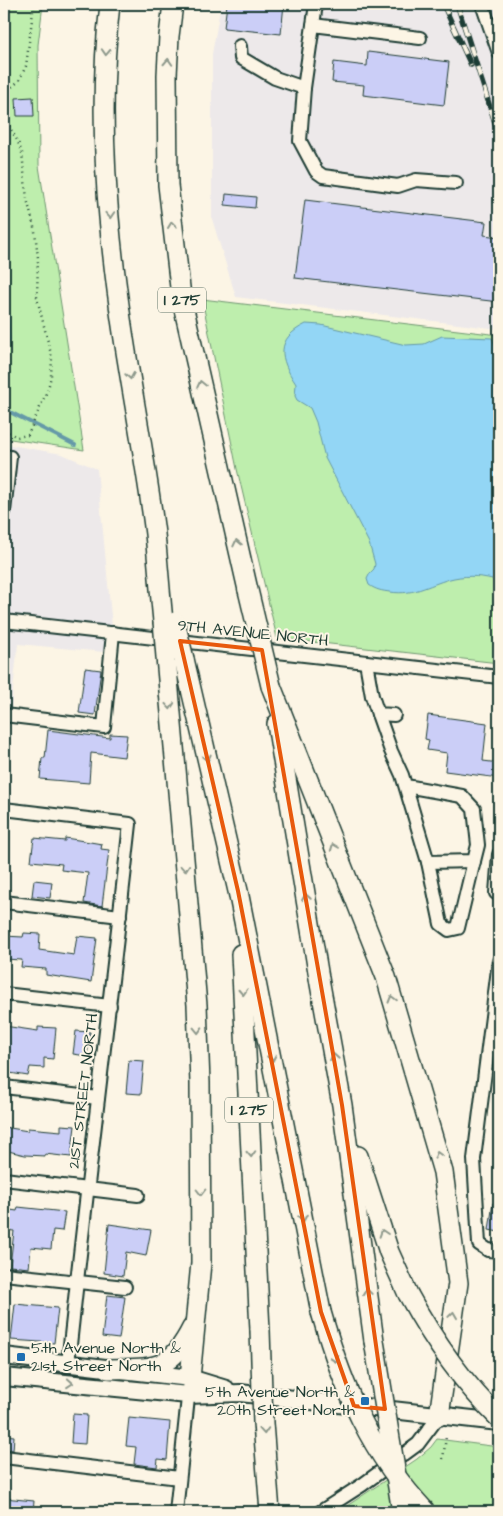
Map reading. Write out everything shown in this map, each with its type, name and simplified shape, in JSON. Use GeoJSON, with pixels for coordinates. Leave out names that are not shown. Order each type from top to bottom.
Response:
{"type":"FeatureCollection","features":[{"type":"Feature","properties":{"kind":"highway","name":"I 275"},"geometry":{"type":"LineString","coordinates":[[110,4],[104,87],[106,171],[112,251],[124,338],[175,658],[238,890],[263,1423],[270,1512]]}},
{"type":"Feature","properties":{"kind":"highway","name":"I 275"},"geometry":{"type":"LineString","coordinates":[[173,4],[167,75],[168,185],[181,296],[271,686],[342,1105],[374,1341],[402,1512]]}},
{"type":"Feature","properties":{"kind":"highway"},"geometry":{"type":"LineString","coordinates":[[175,658],[197,1005],[201,1263],[189,1386]]}},
{"type":"Feature","properties":{"kind":"highway"},"geometry":{"type":"LineString","coordinates":[[271,686],[386,977],[443,1172],[458,1283],[439,1416]]}},
{"type":"Feature","properties":{"kind":"highway"},"geometry":{"type":"LineString","coordinates":[[238,890],[321,1312],[343,1382],[373,1444],[412,1498],[426,1512]]}},
{"type":"Feature","properties":{"kind":"highway"},"geometry":{"type":"LineString","coordinates":[[342,1105],[389,1252],[408,1294],[425,1326],[464,1381],[499,1418]]}},
{"type":"Feature","properties":{"kind":"highway"},"geometry":{"type":"LineString","coordinates":[[108,1369],[151,1368],[172,1358],[183,1347],[196,1320]]}},
{"type":"Feature","properties":{"kind":"main road"},"geometry":{"type":"LineString","coordinates":[[4,1356],[108,1369],[189,1386],[240,1393],[499,1422]]}},
{"type":"Feature","properties":{"kind":"main road"},"geometry":{"type":"LineString","coordinates":[[4,1377],[189,1386]]}},
{"type":"Feature","properties":{"kind":"street"},"geometry":{"type":"LineString","coordinates":[[316,4],[304,88],[300,141],[316,171],[324,176],[398,186],[416,180],[456,183]]}},
{"type":"Feature","properties":{"kind":"street"},"geometry":{"type":"LineString","coordinates":[[482,4],[499,52]]}},
{"type":"Feature","properties":{"kind":"street"},"geometry":{"type":"LineString","coordinates":[[313,25],[420,38]]}},
{"type":"Feature","properties":{"kind":"street"},"geometry":{"type":"LineString","coordinates":[[240,46],[241,58],[275,78],[304,88]]}},
{"type":"Feature","properties":{"kind":"street"},"geometry":{"type":"LineString","coordinates":[[4,456],[10,457],[4,512]]}},
{"type":"Feature","properties":{"kind":"street","name":"9TH AVENUE NORTH"},"geometry":{"type":"LineString","coordinates":[[4,621],[499,677]]}},
{"type":"Feature","properties":{"kind":"street"},"geometry":{"type":"LineString","coordinates":[[4,715],[104,727],[113,633]]}},
{"type":"Feature","properties":{"kind":"street"},"geometry":{"type":"LineString","coordinates":[[366,662],[372,696],[406,786],[428,862],[441,924],[449,930],[458,928],[478,845],[474,809],[462,796],[406,786]]}},
{"type":"Feature","properties":{"kind":"street"},"geometry":{"type":"LineString","coordinates":[[378,714],[394,715]]}},
{"type":"Feature","properties":{"kind":"street","name":"21ST STREET NORTH"},"geometry":{"type":"LineString","coordinates":[[4,809],[130,824],[110,1006],[86,1189],[68,1364]]}},
{"type":"Feature","properties":{"kind":"street"},"geometry":{"type":"LineString","coordinates":[[498,893],[499,857]]}},
{"type":"Feature","properties":{"kind":"street"},"geometry":{"type":"LineString","coordinates":[[428,862],[474,861]]}},
{"type":"Feature","properties":{"kind":"street"},"geometry":{"type":"LineString","coordinates":[[4,902],[120,916]]}},
{"type":"Feature","properties":{"kind":"street"},"geometry":{"type":"LineString","coordinates":[[499,961],[494,1042],[474,1158],[479,1244],[488,1250],[499,1251]]}},
{"type":"Feature","properties":{"kind":"street"},"geometry":{"type":"LineString","coordinates":[[4,994],[110,1006]]}},
{"type":"Feature","properties":{"kind":"street"},"geometry":{"type":"LineString","coordinates":[[4,1087],[98,1098]]}},
{"type":"Feature","properties":{"kind":"street"},"geometry":{"type":"LineString","coordinates":[[4,1179],[138,1195]]}},
{"type":"Feature","properties":{"kind":"street"},"geometry":{"type":"LineString","coordinates":[[4,1274],[125,1287]]}},
{"type":"Feature","properties":{"kind":"street"},"geometry":{"type":"LineString","coordinates":[[176,1512],[189,1386]]}},
{"type":"Feature","properties":{"kind":"street"},"geometry":{"type":"LineString","coordinates":[[320,1512],[362,1485],[418,1444],[439,1416]]}},
{"type":"Feature","properties":{"kind":"street"},"geometry":{"type":"LineString","coordinates":[[4,1457],[179,1478]]}},
{"type":"Feature","properties":{"kind":"path"},"geometry":{"type":"LineString","coordinates":[[8,90],[19,81],[26,66],[34,4]]}},
{"type":"Feature","properties":{"kind":"path"},"geometry":{"type":"LineString","coordinates":[[4,117],[22,153],[27,199],[35,231],[38,258],[38,298],[52,358],[48,389],[28,435],[17,436],[4,430]]}},
{"type":"Feature","properties":{"kind":"path"},"geometry":{"type":"LineString","coordinates":[[443,1459],[446,1437]]}},
{"type":"Feature","properties":{"kind":"highlighted area"},"geometry":{"type":"Polygon","coordinates":[[[180,641],[262,650],[342,1105],[385,1409],[354,1406],[321,1312],[238,891],[180,641]]]}},
{"type":"Feature","properties":{"kind":"shaded area"},"geometry":{"type":"Polygon","coordinates":[[[221,4],[309,4],[297,94],[309,96],[322,4],[499,4],[499,329],[236,297],[212,219],[212,54],[221,4]]]}},
{"type":"Feature","properties":{"kind":"shaded area"},"geometry":{"type":"Polygon","coordinates":[[[4,444],[62,454],[97,469],[112,626],[4,614],[4,444]]]}},
{"type":"Feature","properties":{"kind":"shaded area"},"geometry":{"type":"Polygon","coordinates":[[[4,628],[113,640],[115,653],[18,644],[10,717],[4,717],[4,628]]]}},
{"type":"Feature","properties":{"kind":"green space"},"geometry":{"type":"Polygon","coordinates":[[[4,4],[43,4],[38,45],[39,166],[84,450],[4,438],[4,4]]]}},
{"type":"Feature","properties":{"kind":"green space"},"geometry":{"type":"Polygon","coordinates":[[[202,299],[499,335],[499,663],[277,638],[237,469],[202,299]]]}},
{"type":"Feature","properties":{"kind":"green space"},"geometry":{"type":"Polygon","coordinates":[[[437,1439],[499,1447],[493,1512],[338,1512],[417,1459],[437,1439]]]}},
{"type":"Feature","properties":{"kind":"water"},"geometry":{"type":"Polygon","coordinates":[[[4,189],[10,340],[4,363],[4,189]]]}},
{"type":"Feature","properties":{"kind":"water"},"geometry":{"type":"Polygon","coordinates":[[[306,324],[321,325],[406,345],[424,344],[442,336],[492,338],[499,355],[497,376],[499,403],[499,581],[482,577],[460,577],[416,591],[399,593],[382,591],[369,585],[367,579],[375,564],[369,543],[325,458],[316,422],[310,408],[297,400],[295,396],[296,384],[290,375],[284,358],[283,350],[289,336],[306,324]]]}},
{"type":"Feature","properties":{"kind":"building"},"geometry":{"type":"Polygon","coordinates":[[[227,4],[284,4],[281,34],[224,28],[227,4]]]}},
{"type":"Feature","properties":{"kind":"building"},"geometry":{"type":"Polygon","coordinates":[[[368,52],[449,62],[444,105],[363,95],[364,85],[332,82],[334,62],[367,66],[368,52]]]}},
{"type":"Feature","properties":{"kind":"building"},"geometry":{"type":"Polygon","coordinates":[[[33,97],[34,116],[17,116],[16,98],[33,97]]]}},
{"type":"Feature","properties":{"kind":"building"},"geometry":{"type":"Polygon","coordinates":[[[226,194],[256,197],[255,208],[225,205],[226,194]]]}},
{"type":"Feature","properties":{"kind":"building"},"geometry":{"type":"Polygon","coordinates":[[[305,200],[486,222],[484,235],[499,237],[499,302],[295,278],[305,200]]]}},
{"type":"Feature","properties":{"kind":"building"},"geometry":{"type":"Polygon","coordinates":[[[85,668],[101,670],[95,715],[79,713],[85,668]]]}},
{"type":"Feature","properties":{"kind":"building"},"geometry":{"type":"Polygon","coordinates":[[[428,715],[487,723],[483,761],[499,763],[499,778],[445,771],[447,753],[427,750],[429,740],[425,739],[428,715]]]}},
{"type":"Feature","properties":{"kind":"building"},"geometry":{"type":"Polygon","coordinates":[[[48,730],[110,738],[110,734],[127,735],[124,757],[91,753],[89,783],[40,779],[42,758],[45,758],[48,730]]]}},
{"type":"Feature","properties":{"kind":"building"},"geometry":{"type":"Polygon","coordinates":[[[34,838],[65,841],[65,838],[78,840],[102,844],[101,849],[109,850],[102,906],[84,903],[88,873],[61,870],[62,864],[31,861],[34,838]]]}},
{"type":"Feature","properties":{"kind":"building"},"geometry":{"type":"Polygon","coordinates":[[[34,880],[52,882],[50,898],[32,896],[34,880]]]}},
{"type":"Feature","properties":{"kind":"building"},"geometry":{"type":"Polygon","coordinates":[[[24,933],[40,934],[39,950],[74,955],[77,936],[97,938],[91,982],[46,975],[46,969],[21,967],[22,960],[4,959],[4,936],[23,937],[24,933]]]}},
{"type":"Feature","properties":{"kind":"building"},"geometry":{"type":"Polygon","coordinates":[[[4,1026],[38,1031],[38,1027],[56,1028],[53,1059],[44,1058],[44,1068],[30,1067],[28,1076],[4,1072],[4,1026]]]}},
{"type":"Feature","properties":{"kind":"building"},"geometry":{"type":"Polygon","coordinates":[[[76,1031],[90,1032],[87,1056],[73,1054],[76,1031]]]}},
{"type":"Feature","properties":{"kind":"building"},"geometry":{"type":"Polygon","coordinates":[[[129,1060],[144,1061],[141,1094],[126,1093],[129,1060]]]}},
{"type":"Feature","properties":{"kind":"building"},"geometry":{"type":"Polygon","coordinates":[[[61,1125],[75,1126],[71,1157],[45,1154],[45,1156],[25,1155],[4,1150],[4,1127],[28,1131],[28,1128],[61,1131],[61,1125]]]}},
{"type":"Feature","properties":{"kind":"building"},"geometry":{"type":"Polygon","coordinates":[[[493,1203],[499,1203],[499,1232],[489,1230],[493,1203]]]}},
{"type":"Feature","properties":{"kind":"building"},"geometry":{"type":"Polygon","coordinates":[[[18,1207],[65,1212],[62,1231],[53,1230],[51,1249],[31,1247],[29,1268],[10,1266],[14,1231],[4,1230],[4,1209],[17,1211],[18,1207]]]}},
{"type":"Feature","properties":{"kind":"building"},"geometry":{"type":"Polygon","coordinates":[[[109,1224],[151,1230],[146,1256],[126,1252],[123,1276],[104,1273],[109,1224]]]}},
{"type":"Feature","properties":{"kind":"building"},"geometry":{"type":"Polygon","coordinates":[[[107,1295],[125,1297],[119,1339],[102,1337],[107,1295]]]}},
{"type":"Feature","properties":{"kind":"building"},"geometry":{"type":"Polygon","coordinates":[[[15,1304],[58,1308],[54,1343],[11,1340],[15,1304]]]}},
{"type":"Feature","properties":{"kind":"building"},"geometry":{"type":"Polygon","coordinates":[[[73,1414],[87,1415],[85,1444],[71,1443],[73,1414]]]}},
{"type":"Feature","properties":{"kind":"building"},"geometry":{"type":"Polygon","coordinates":[[[129,1418],[170,1422],[167,1460],[158,1459],[157,1467],[134,1464],[136,1447],[126,1446],[129,1418]]]}},
{"type":"Feature","properties":{"kind":"building"},"geometry":{"type":"Polygon","coordinates":[[[4,1435],[14,1436],[13,1450],[4,1449],[4,1435]]]}},
{"type":"Feature","properties":{"kind":"building"},"geometry":{"type":"Polygon","coordinates":[[[4,1498],[34,1501],[33,1512],[4,1512],[4,1498]]]}},
{"type":"Feature","properties":{"kind":"waterway"},"geometry":{"type":"LineString","coordinates":[[4,409],[75,445]]}},
{"type":"Feature","properties":{"kind":"railway"},"geometry":{"type":"LineString","coordinates":[[443,4],[471,65]]}},
{"type":"Feature","properties":{"kind":"railway"},"geometry":{"type":"LineString","coordinates":[[457,4],[499,135]]}},
{"type":"Feature","properties":{"kind":"place","name":"5th Avenue North & 21st Street North"},"geometry":{"type":"Point","coordinates":[21,1357]}},
{"type":"Feature","properties":{"kind":"place","name":"5th Avenue North & 20th Street North"},"geometry":{"type":"Point","coordinates":[365,1401]}}]}
